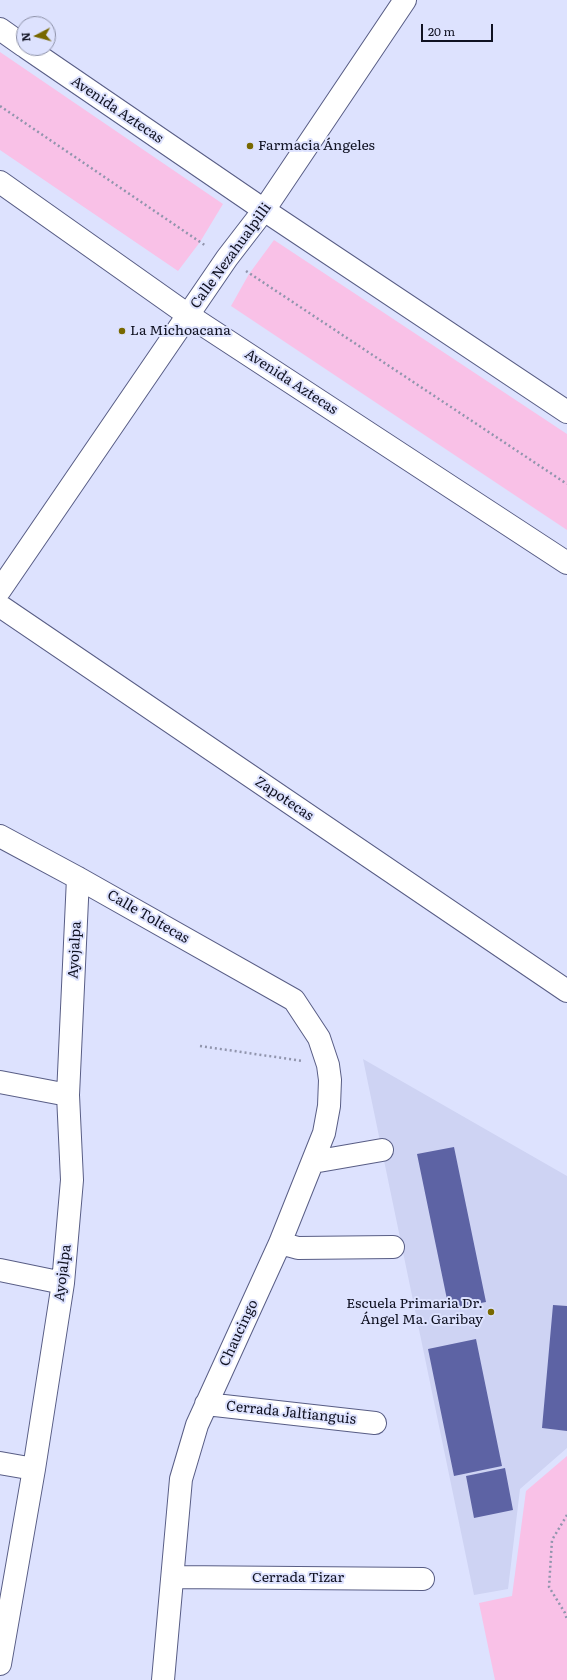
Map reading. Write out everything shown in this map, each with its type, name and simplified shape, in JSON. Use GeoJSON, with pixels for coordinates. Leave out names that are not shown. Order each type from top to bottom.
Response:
{"type":"FeatureCollection","features":[{"type":"Feature","properties":{"kind":"street","name":"Calle Nezahualpilli"},"geometry":{"type":"LineString","coordinates":[[0,590],[227,258],[264,210],[405,0]]}},
{"type":"Feature","properties":{"kind":"street"},"geometry":{"type":"LineString","coordinates":[[0,30],[16,41]]}},
{"type":"Feature","properties":{"kind":"street","name":"Avenida Aztecas"},"geometry":{"type":"LineString","coordinates":[[39,56],[264,210],[567,412]]}},
{"type":"Feature","properties":{"kind":"street","name":"Avenida Aztecas"},"geometry":{"type":"LineString","coordinates":[[0,182],[188,315],[567,563]]}},
{"type":"Feature","properties":{"kind":"street","name":"Zapotecas"},"geometry":{"type":"LineString","coordinates":[[0,606],[567,991]]}},
{"type":"Feature","properties":{"kind":"street","name":"Calle Toltecas"},"geometry":{"type":"LineString","coordinates":[[0,836],[78,878],[294,1000]]}},
{"type":"Feature","properties":{"kind":"street","name":"Ayojalpa"},"geometry":{"type":"LineString","coordinates":[[0,1664],[34,1469],[63,1283],[72,1180],[68,1095],[78,878]]}},
{"type":"Feature","properties":{"kind":"street","name":"Chaucingo"},"geometry":{"type":"LineString","coordinates":[[163,1680],[181,1479],[197,1425],[280,1243],[324,1133],[329,1106],[330,1080],[328,1065],[319,1038],[294,1000]]}},
{"type":"Feature","properties":{"kind":"street"},"geometry":{"type":"LineString","coordinates":[[0,1082],[68,1095]]}},
{"type":"Feature","properties":{"kind":"street"},"geometry":{"type":"LineString","coordinates":[[313,1162],[382,1150]]}},
{"type":"Feature","properties":{"kind":"street"},"geometry":{"type":"LineString","coordinates":[[280,1243],[298,1248],[393,1247]]}},
{"type":"Feature","properties":{"kind":"street"},"geometry":{"type":"LineString","coordinates":[[0,1270],[63,1283]]}},
{"type":"Feature","properties":{"kind":"street","name":"Cerrada Jaltianguis"},"geometry":{"type":"LineString","coordinates":[[206,1404],[375,1423]]}},
{"type":"Feature","properties":{"kind":"street"},"geometry":{"type":"LineString","coordinates":[[0,1463],[34,1469]]}},
{"type":"Feature","properties":{"kind":"street","name":"Cerrada Tizar"},"geometry":{"type":"LineString","coordinates":[[172,1578],[423,1580]]}},
{"type":"Feature","properties":{"kind":"path"},"geometry":{"type":"LineString","coordinates":[[0,106],[203,243],[567,484]]}},
{"type":"Feature","properties":{"kind":"path"},"geometry":{"type":"LineString","coordinates":[[200,1046],[328,1065]]}},
{"type":"Feature","properties":{"kind":"path"},"geometry":{"type":"LineString","coordinates":[[567,1515],[552,1540],[549,1587],[565,1613],[567,1620]]}},
{"type":"Feature","properties":{"kind":"shaded area"},"geometry":{"type":"Polygon","coordinates":[[[0,52],[223,204],[200,242],[178,271],[0,150],[0,52]]]}},
{"type":"Feature","properties":{"kind":"shaded area"},"geometry":{"type":"Polygon","coordinates":[[[274,240],[567,434],[567,530],[231,306],[249,274],[274,240]]]}},
{"type":"Feature","properties":{"kind":"shaded area","name":"Escuela Primaria Dr. Ángel Ma. Garibay"},"geometry":{"type":"Polygon","coordinates":[[[363,1059],[567,1176],[567,1448],[520,1489],[508,1589],[474,1595],[363,1059]]]}},
{"type":"Feature","properties":{"kind":"shaded area"},"geometry":{"type":"Polygon","coordinates":[[[567,1456],[567,1680],[495,1680],[479,1603],[512,1596],[526,1491],[567,1456]]]}},
{"type":"Feature","properties":{"kind":"building"},"geometry":{"type":"Polygon","coordinates":[[[454,1147],[486,1302],[449,1309],[417,1154],[454,1147]]]}},
{"type":"Feature","properties":{"kind":"building"},"geometry":{"type":"Polygon","coordinates":[[[553,1305],[567,1306],[567,1431],[542,1428],[553,1305]]]}},
{"type":"Feature","properties":{"kind":"building"},"geometry":{"type":"Polygon","coordinates":[[[476,1339],[502,1466],[454,1476],[428,1349],[476,1339]]]}},
{"type":"Feature","properties":{"kind":"building"},"geometry":{"type":"Polygon","coordinates":[[[505,1468],[513,1510],[474,1518],[466,1476],[505,1468]]]}},
{"type":"Feature","properties":{"kind":"place","name":"Farmacia Ángeles"},"geometry":{"type":"Point","coordinates":[250,146]}},
{"type":"Feature","properties":{"kind":"place","name":"La Michoacana"},"geometry":{"type":"Point","coordinates":[122,331]}},
{"type":"Feature","properties":{"kind":"place","name":"Escuela Primaria Dr. Ángel Ma. Garibay"},"geometry":{"type":"Point","coordinates":[491,1312]}}]}
